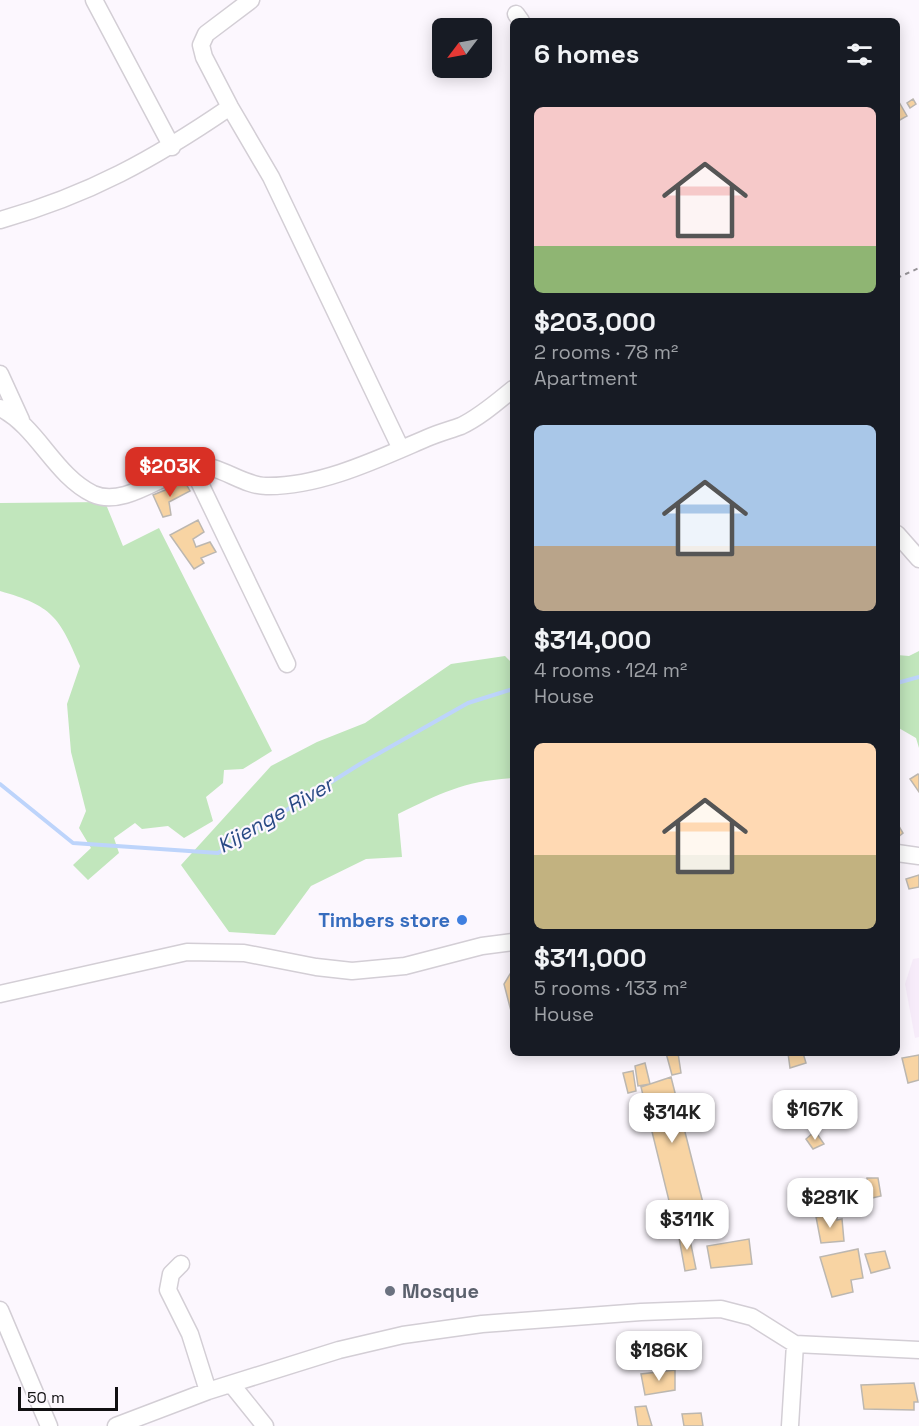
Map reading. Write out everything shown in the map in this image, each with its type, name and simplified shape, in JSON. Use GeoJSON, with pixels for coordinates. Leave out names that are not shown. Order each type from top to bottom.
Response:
{"type":"FeatureCollection","features":[{"type":"Feature","properties":{"kind":"street"},"geometry":{"type":"LineString","coordinates":[[94,0],[172,147]]}},
{"type":"Feature","properties":{"kind":"street"},"geometry":{"type":"LineString","coordinates":[[251,0],[206,34],[201,45],[230,107],[271,177],[401,449]]}},
{"type":"Feature","properties":{"kind":"street"},"geometry":{"type":"LineString","coordinates":[[0,220],[52,205],[91,189],[172,147],[230,107]]}},
{"type":"Feature","properties":{"kind":"street"},"geometry":{"type":"LineString","coordinates":[[0,374],[23,424],[50,458],[94,494],[124,496],[192,467],[206,466],[263,486],[283,485],[339,472],[462,425],[489,408],[510,390]]}},
{"type":"Feature","properties":{"kind":"street"},"geometry":{"type":"LineString","coordinates":[[0,408],[23,424]]}},
{"type":"Feature","properties":{"kind":"street"},"geometry":{"type":"LineString","coordinates":[[192,467],[287,664]]}},
{"type":"Feature","properties":{"kind":"street"},"geometry":{"type":"LineString","coordinates":[[900,537],[919,559]]}},
{"type":"Feature","properties":{"kind":"street"},"geometry":{"type":"LineString","coordinates":[[900,853],[919,856]]}},
{"type":"Feature","properties":{"kind":"street"},"geometry":{"type":"LineString","coordinates":[[0,994],[187,952],[244,953],[316,967],[352,970],[405,966],[482,946],[510,942]]}},
{"type":"Feature","properties":{"kind":"street"},"geometry":{"type":"LineString","coordinates":[[181,1264],[171,1274],[168,1290],[190,1334],[208,1391]]}},
{"type":"Feature","properties":{"kind":"street"},"geometry":{"type":"LineString","coordinates":[[116,1426],[208,1391],[339,1350],[403,1335],[482,1324],[620,1313],[721,1309],[752,1317],[795,1344],[919,1350]]}},
{"type":"Feature","properties":{"kind":"street"},"geometry":{"type":"LineString","coordinates":[[0,1310],[49,1426]]}},
{"type":"Feature","properties":{"kind":"street"},"geometry":{"type":"LineString","coordinates":[[790,1426],[795,1344]]}},
{"type":"Feature","properties":{"kind":"street"},"geometry":{"type":"LineString","coordinates":[[232,1385],[265,1426]]}},
{"type":"Feature","properties":{"kind":"path"},"geometry":{"type":"LineString","coordinates":[[900,277],[919,268]]}},
{"type":"Feature","properties":{"kind":"shaded area"},"geometry":{"type":"Polygon","coordinates":[[[919,958],[919,1037],[915,1038],[905,984],[913,959],[919,958]]]}},
{"type":"Feature","properties":{"kind":"green space"},"geometry":{"type":"Polygon","coordinates":[[[105,502],[123,546],[159,528],[272,751],[243,769],[224,770],[223,783],[206,797],[213,821],[184,838],[168,826],[142,829],[135,823],[114,838],[119,853],[88,880],[73,865],[91,848],[79,828],[86,811],[71,752],[67,704],[80,666],[66,635],[52,615],[18,596],[0,591],[0,503],[105,502]]]}},
{"type":"Feature","properties":{"kind":"green space"},"geometry":{"type":"Polygon","coordinates":[[[919,651],[919,748],[916,738],[900,729],[900,655],[909,656],[919,651]]]}},
{"type":"Feature","properties":{"kind":"green space"},"geometry":{"type":"Polygon","coordinates":[[[505,656],[510,661],[510,778],[480,782],[453,789],[398,814],[402,857],[366,859],[311,886],[275,935],[229,932],[181,865],[271,766],[317,742],[365,723],[451,664],[505,656]]]}},
{"type":"Feature","properties":{"kind":"building"},"geometry":{"type":"Polygon","coordinates":[[[913,99],[916,104],[910,108],[907,103],[913,99]]]}},
{"type":"Feature","properties":{"kind":"building"},"geometry":{"type":"Polygon","coordinates":[[[900,104],[907,116],[900,120],[900,104]]]}},
{"type":"Feature","properties":{"kind":"building"},"geometry":{"type":"Polygon","coordinates":[[[185,482],[190,491],[169,502],[171,515],[163,517],[153,495],[185,482]]]}},
{"type":"Feature","properties":{"kind":"building"},"geometry":{"type":"Polygon","coordinates":[[[198,520],[204,532],[193,539],[196,547],[210,542],[216,552],[201,558],[204,563],[194,569],[170,535],[198,520]]]}},
{"type":"Feature","properties":{"kind":"building"},"geometry":{"type":"Polygon","coordinates":[[[919,775],[919,792],[910,779],[919,775]]]}},
{"type":"Feature","properties":{"kind":"building"},"geometry":{"type":"Polygon","coordinates":[[[919,875],[919,887],[909,889],[906,879],[919,875]]]}},
{"type":"Feature","properties":{"kind":"building"},"geometry":{"type":"Polygon","coordinates":[[[510,974],[510,1007],[504,984],[510,974]]]}},
{"type":"Feature","properties":{"kind":"building"},"geometry":{"type":"Polygon","coordinates":[[[919,1055],[919,1080],[908,1083],[902,1058],[919,1055]]]}},
{"type":"Feature","properties":{"kind":"building"},"geometry":{"type":"Polygon","coordinates":[[[667,1056],[678,1056],[681,1073],[672,1075],[667,1056]]]}},
{"type":"Feature","properties":{"kind":"building"},"geometry":{"type":"Polygon","coordinates":[[[788,1056],[804,1056],[806,1063],[790,1068],[788,1056]]]}},
{"type":"Feature","properties":{"kind":"building"},"geometry":{"type":"Polygon","coordinates":[[[645,1063],[650,1084],[638,1086],[635,1066],[645,1063]]]}},
{"type":"Feature","properties":{"kind":"building"},"geometry":{"type":"Polygon","coordinates":[[[633,1071],[636,1091],[628,1093],[623,1073],[633,1071]]]}},
{"type":"Feature","properties":{"kind":"building"},"geometry":{"type":"Polygon","coordinates":[[[671,1077],[703,1203],[671,1209],[641,1087],[671,1077]]]}},
{"type":"Feature","properties":{"kind":"building"},"geometry":{"type":"Polygon","coordinates":[[[815,1131],[824,1144],[813,1149],[806,1139],[815,1131]]]}},
{"type":"Feature","properties":{"kind":"building"},"geometry":{"type":"Polygon","coordinates":[[[867,1178],[878,1178],[881,1196],[855,1202],[850,1185],[867,1181],[867,1178]]]}},
{"type":"Feature","properties":{"kind":"building"},"geometry":{"type":"Polygon","coordinates":[[[694,1207],[698,1225],[678,1228],[675,1211],[694,1207]]]}},
{"type":"Feature","properties":{"kind":"building"},"geometry":{"type":"Polygon","coordinates":[[[837,1214],[837,1220],[842,1219],[844,1241],[821,1243],[816,1217],[837,1214]]]}},
{"type":"Feature","properties":{"kind":"building"},"geometry":{"type":"Polygon","coordinates":[[[688,1230],[696,1269],[685,1271],[678,1232],[688,1230]]]}},
{"type":"Feature","properties":{"kind":"building"},"geometry":{"type":"Polygon","coordinates":[[[749,1239],[752,1264],[711,1268],[707,1246],[749,1239]]]}},
{"type":"Feature","properties":{"kind":"building"},"geometry":{"type":"Polygon","coordinates":[[[858,1249],[863,1278],[851,1280],[853,1292],[832,1297],[820,1257],[858,1249]]]}},
{"type":"Feature","properties":{"kind":"building"},"geometry":{"type":"Polygon","coordinates":[[[885,1251],[890,1268],[871,1273],[865,1254],[885,1251]]]}},
{"type":"Feature","properties":{"kind":"building"},"geometry":{"type":"Polygon","coordinates":[[[675,1370],[675,1390],[645,1395],[641,1374],[675,1370]]]}},
{"type":"Feature","properties":{"kind":"building"},"geometry":{"type":"Polygon","coordinates":[[[914,1383],[918,1402],[914,1402],[914,1410],[864,1409],[861,1385],[914,1383]]]}},
{"type":"Feature","properties":{"kind":"building"},"geometry":{"type":"Polygon","coordinates":[[[646,1406],[652,1426],[638,1426],[635,1407],[646,1406]]]}},
{"type":"Feature","properties":{"kind":"building"},"geometry":{"type":"Polygon","coordinates":[[[701,1413],[703,1426],[684,1426],[682,1414],[701,1413]]]}},
{"type":"Feature","properties":{"kind":"waterway","name":"Kijenge River"},"geometry":{"type":"LineString","coordinates":[[900,682],[919,677]]}},
{"type":"Feature","properties":{"kind":"waterway","name":"Kijenge River"},"geometry":{"type":"LineString","coordinates":[[0,784],[73,843],[218,853],[360,764],[468,703],[510,690]]}},
{"type":"Feature","properties":{"kind":"place","name":"Timbers store"},"geometry":{"type":"Point","coordinates":[462,920]}},
{"type":"Feature","properties":{"kind":"place","name":"Mosque"},"geometry":{"type":"Point","coordinates":[390,1291]}}]}
